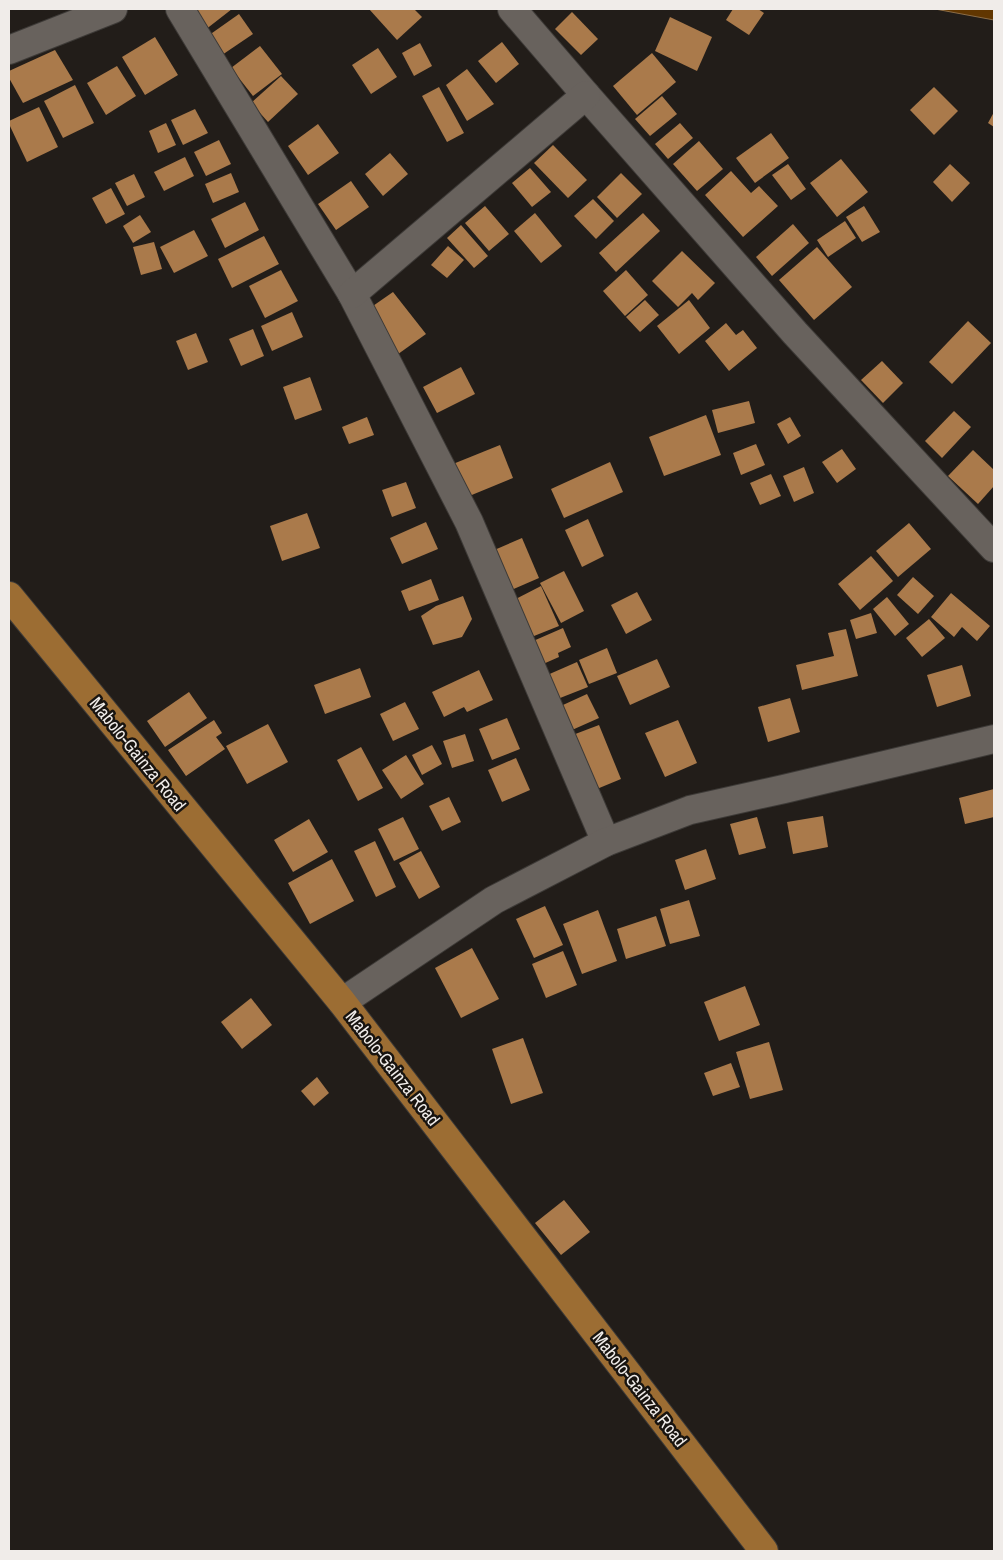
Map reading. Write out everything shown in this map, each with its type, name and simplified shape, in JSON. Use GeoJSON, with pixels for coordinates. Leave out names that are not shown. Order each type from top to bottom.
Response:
{"type":"FeatureCollection","features":[{"type":"Feature","properties":{"kind":"main road","name":"Mabolo-Gainza Road"},"geometry":{"type":"LineString","coordinates":[[9,596],[342,1002],[764,1551]]}},
{"type":"Feature","properties":{"kind":"street"},"geometry":{"type":"LineString","coordinates":[[9,50],[113,9]]}},
{"type":"Feature","properties":{"kind":"street"},"geometry":{"type":"LineString","coordinates":[[180,9],[352,294],[469,522],[606,842]]}},
{"type":"Feature","properties":{"kind":"street"},"geometry":{"type":"LineString","coordinates":[[512,9],[795,333],[994,548]]}},
{"type":"Feature","properties":{"kind":"street"},"geometry":{"type":"LineString","coordinates":[[352,294],[586,95]]}},
{"type":"Feature","properties":{"kind":"street"},"geometry":{"type":"LineString","coordinates":[[342,1002],[494,900],[606,842],[690,810],[994,739]]}},
{"type":"Feature","properties":{"kind":"shaded area"},"geometry":{"type":"Polygon","coordinates":[[[935,9],[994,9],[994,20],[935,9]]]}},
{"type":"Feature","properties":{"kind":"building"},"geometry":{"type":"Polygon","coordinates":[[[188,9],[232,9],[205,30],[188,9]]]}},
{"type":"Feature","properties":{"kind":"building"},"geometry":{"type":"Polygon","coordinates":[[[369,9],[414,9],[422,17],[397,40],[369,9]]]}},
{"type":"Feature","properties":{"kind":"building"},"geometry":{"type":"Polygon","coordinates":[[[733,9],[758,9],[764,13],[749,35],[726,20],[733,9]]]}},
{"type":"Feature","properties":{"kind":"building"},"geometry":{"type":"Polygon","coordinates":[[[572,12],[598,39],[581,55],[555,29],[572,12]]]}},
{"type":"Feature","properties":{"kind":"building"},"geometry":{"type":"Polygon","coordinates":[[[239,14],[253,34],[219,57],[205,38],[239,14]]]}},
{"type":"Feature","properties":{"kind":"building"},"geometry":{"type":"Polygon","coordinates":[[[670,17],[712,37],[697,71],[655,51],[670,17]]]}},
{"type":"Feature","properties":{"kind":"building"},"geometry":{"type":"Polygon","coordinates":[[[155,37],[178,75],[145,95],[122,57],[155,37]]]}},
{"type":"Feature","properties":{"kind":"building"},"geometry":{"type":"Polygon","coordinates":[[[502,42],[519,64],[496,83],[478,61],[502,42]]]}},
{"type":"Feature","properties":{"kind":"building"},"geometry":{"type":"Polygon","coordinates":[[[420,43],[432,66],[414,76],[402,53],[420,43]]]}},
{"type":"Feature","properties":{"kind":"building"},"geometry":{"type":"Polygon","coordinates":[[[260,46],[282,74],[253,96],[231,68],[260,46]]]}},
{"type":"Feature","properties":{"kind":"building"},"geometry":{"type":"Polygon","coordinates":[[[378,48],[397,77],[371,94],[352,65],[378,48]]]}},
{"type":"Feature","properties":{"kind":"building"},"geometry":{"type":"Polygon","coordinates":[[[55,50],[73,80],[23,103],[9,78],[9,71],[55,50]]]}},
{"type":"Feature","properties":{"kind":"building"},"geometry":{"type":"Polygon","coordinates":[[[652,53],[676,82],[637,115],[613,86],[652,53]]]}},
{"type":"Feature","properties":{"kind":"building"},"geometry":{"type":"Polygon","coordinates":[[[117,66],[136,96],[106,115],[87,83],[117,66]]]}},
{"type":"Feature","properties":{"kind":"building"},"geometry":{"type":"Polygon","coordinates":[[[467,69],[494,104],[467,121],[446,85],[467,69]]]}},
{"type":"Feature","properties":{"kind":"building"},"geometry":{"type":"Polygon","coordinates":[[[281,76],[298,94],[268,122],[251,103],[281,76]]]}},
{"type":"Feature","properties":{"kind":"building"},"geometry":{"type":"Polygon","coordinates":[[[75,85],[94,123],[63,138],[44,101],[75,85]]]}},
{"type":"Feature","properties":{"kind":"building"},"geometry":{"type":"Polygon","coordinates":[[[439,87],[464,133],[447,142],[422,96],[439,87]]]}},
{"type":"Feature","properties":{"kind":"building"},"geometry":{"type":"Polygon","coordinates":[[[934,87],[958,111],[934,135],[910,110],[934,87]]]}},
{"type":"Feature","properties":{"kind":"building"},"geometry":{"type":"Polygon","coordinates":[[[662,96],[677,114],[650,136],[635,119],[662,96]]]}},
{"type":"Feature","properties":{"kind":"building"},"geometry":{"type":"Polygon","coordinates":[[[39,107],[58,147],[27,162],[9,121],[39,107]]]}},
{"type":"Feature","properties":{"kind":"building"},"geometry":{"type":"Polygon","coordinates":[[[195,109],[208,133],[183,145],[171,120],[195,109]]]}},
{"type":"Feature","properties":{"kind":"building"},"geometry":{"type":"Polygon","coordinates":[[[994,112],[994,127],[988,123],[994,112]]]}},
{"type":"Feature","properties":{"kind":"building"},"geometry":{"type":"Polygon","coordinates":[[[166,123],[176,145],[158,153],[149,131],[166,123]]]}},
{"type":"Feature","properties":{"kind":"building"},"geometry":{"type":"Polygon","coordinates":[[[680,123],[693,138],[668,159],[655,144],[680,123]]]}},
{"type":"Feature","properties":{"kind":"building"},"geometry":{"type":"Polygon","coordinates":[[[318,124],[339,153],[308,175],[288,146],[318,124]]]}},
{"type":"Feature","properties":{"kind":"building"},"geometry":{"type":"Polygon","coordinates":[[[771,133],[789,158],[755,183],[736,158],[771,133]]]}},
{"type":"Feature","properties":{"kind":"building"},"geometry":{"type":"Polygon","coordinates":[[[219,140],[231,164],[206,176],[194,152],[219,140]]]}},
{"type":"Feature","properties":{"kind":"building"},"geometry":{"type":"Polygon","coordinates":[[[699,141],[723,169],[697,191],[673,164],[699,141]]]}},
{"type":"Feature","properties":{"kind":"building"},"geometry":{"type":"Polygon","coordinates":[[[553,145],[587,180],[568,198],[534,163],[553,145]]]}},
{"type":"Feature","properties":{"kind":"building"},"geometry":{"type":"Polygon","coordinates":[[[390,153],[408,174],[383,196],[365,174],[390,153]]]}},
{"type":"Feature","properties":{"kind":"building"},"geometry":{"type":"Polygon","coordinates":[[[185,157],[194,176],[164,191],[154,172],[185,157]]]}},
{"type":"Feature","properties":{"kind":"building"},"geometry":{"type":"Polygon","coordinates":[[[841,159],[868,192],[837,217],[810,183],[841,159]]]}},
{"type":"Feature","properties":{"kind":"building"},"geometry":{"type":"Polygon","coordinates":[[[788,164],[806,189],[791,200],[772,175],[788,164]]]}},
{"type":"Feature","properties":{"kind":"building"},"geometry":{"type":"Polygon","coordinates":[[[950,164],[970,183],[952,202],[933,182],[950,164]]]}},
{"type":"Feature","properties":{"kind":"building"},"geometry":{"type":"Polygon","coordinates":[[[530,168],[551,192],[532,207],[512,183],[530,168]]]}},
{"type":"Feature","properties":{"kind":"building"},"geometry":{"type":"Polygon","coordinates":[[[731,171],[751,193],[759,186],[778,206],[743,237],[705,195],[731,171]]]}},
{"type":"Feature","properties":{"kind":"building"},"geometry":{"type":"Polygon","coordinates":[[[231,173],[239,192],[213,203],[205,184],[231,173]]]}},
{"type":"Feature","properties":{"kind":"building"},"geometry":{"type":"Polygon","coordinates":[[[621,173],[642,194],[617,218],[597,197],[621,173]]]}},
{"type":"Feature","properties":{"kind":"building"},"geometry":{"type":"Polygon","coordinates":[[[134,174],[145,197],[127,206],[115,183],[134,174]]]}},
{"type":"Feature","properties":{"kind":"building"},"geometry":{"type":"Polygon","coordinates":[[[351,181],[369,207],[336,230],[318,204],[351,181]]]}},
{"type":"Feature","properties":{"kind":"building"},"geometry":{"type":"Polygon","coordinates":[[[111,188],[125,214],[106,224],[92,198],[111,188]]]}},
{"type":"Feature","properties":{"kind":"building"},"geometry":{"type":"Polygon","coordinates":[[[593,199],[614,221],[596,239],[574,216],[593,199]]]}},
{"type":"Feature","properties":{"kind":"building"},"geometry":{"type":"Polygon","coordinates":[[[245,202],[259,230],[225,248],[211,219],[245,202]]]}},
{"type":"Feature","properties":{"kind":"building"},"geometry":{"type":"Polygon","coordinates":[[[485,206],[509,234],[489,251],[465,223],[485,206]]]}},
{"type":"Feature","properties":{"kind":"building"},"geometry":{"type":"Polygon","coordinates":[[[864,206],[880,232],[862,242],[846,217],[864,206]]]}},
{"type":"Feature","properties":{"kind":"building"},"geometry":{"type":"Polygon","coordinates":[[[535,213],[562,246],[541,263],[514,231],[535,213]]]}},
{"type":"Feature","properties":{"kind":"building"},"geometry":{"type":"Polygon","coordinates":[[[643,213],[660,231],[616,272],[599,253],[643,213]]]}},
{"type":"Feature","properties":{"kind":"building"},"geometry":{"type":"Polygon","coordinates":[[[140,215],[151,232],[133,243],[123,226],[140,215]]]}},
{"type":"Feature","properties":{"kind":"building"},"geometry":{"type":"Polygon","coordinates":[[[845,221],[856,238],[828,257],[817,240],[845,221]]]}},
{"type":"Feature","properties":{"kind":"building"},"geometry":{"type":"Polygon","coordinates":[[[793,224],[809,243],[772,276],[756,257],[793,224]]]}},
{"type":"Feature","properties":{"kind":"building"},"geometry":{"type":"Polygon","coordinates":[[[461,225],[488,256],[474,268],[447,238],[461,225]]]}},
{"type":"Feature","properties":{"kind":"building"},"geometry":{"type":"Polygon","coordinates":[[[194,230],[208,256],[174,273],[160,247],[194,230]]]}},
{"type":"Feature","properties":{"kind":"building"},"geometry":{"type":"Polygon","coordinates":[[[264,236],[279,264],[232,288],[218,259],[264,236]]]}},
{"type":"Feature","properties":{"kind":"building"},"geometry":{"type":"Polygon","coordinates":[[[154,242],[162,269],[141,275],[133,247],[154,242]]]}},
{"type":"Feature","properties":{"kind":"building"},"geometry":{"type":"Polygon","coordinates":[[[448,246],[464,260],[447,278],[431,265],[448,246]]]}},
{"type":"Feature","properties":{"kind":"building"},"geometry":{"type":"Polygon","coordinates":[[[817,247],[852,287],[814,320],[779,280],[817,247]]]}},
{"type":"Feature","properties":{"kind":"building"},"geometry":{"type":"Polygon","coordinates":[[[682,251],[715,283],[698,300],[692,293],[678,307],[652,281],[682,251]]]}},
{"type":"Feature","properties":{"kind":"building"},"geometry":{"type":"Polygon","coordinates":[[[281,270],[298,301],[265,318],[249,286],[281,270]]]}},
{"type":"Feature","properties":{"kind":"building"},"geometry":{"type":"Polygon","coordinates":[[[626,270],[648,295],[625,316],[603,291],[626,270]]]}},
{"type":"Feature","properties":{"kind":"building"},"geometry":{"type":"Polygon","coordinates":[[[393,292],[426,334],[394,357],[370,308],[393,292]]]}},
{"type":"Feature","properties":{"kind":"building"},"geometry":{"type":"Polygon","coordinates":[[[645,300],[659,315],[640,332],[626,317],[645,300]]]}},
{"type":"Feature","properties":{"kind":"building"},"geometry":{"type":"Polygon","coordinates":[[[689,300],[710,328],[679,354],[657,326],[689,300]]]}},
{"type":"Feature","properties":{"kind":"building"},"geometry":{"type":"Polygon","coordinates":[[[292,312],[303,337],[272,351],[261,326],[292,312]]]}},
{"type":"Feature","properties":{"kind":"building"},"geometry":{"type":"Polygon","coordinates":[[[968,321],[991,343],[952,384],[929,362],[968,321]]]}},
{"type":"Feature","properties":{"kind":"building"},"geometry":{"type":"Polygon","coordinates":[[[726,323],[736,335],[743,330],[757,348],[729,371],[705,341],[726,323]]]}},
{"type":"Feature","properties":{"kind":"building"},"geometry":{"type":"Polygon","coordinates":[[[253,329],[264,356],[241,366],[229,339],[253,329]]]}},
{"type":"Feature","properties":{"kind":"building"},"geometry":{"type":"Polygon","coordinates":[[[196,333],[208,362],[188,370],[176,341],[196,333]]]}},
{"type":"Feature","properties":{"kind":"building"},"geometry":{"type":"Polygon","coordinates":[[[882,361],[903,383],[883,403],[861,380],[882,361]]]}},
{"type":"Feature","properties":{"kind":"building"},"geometry":{"type":"Polygon","coordinates":[[[461,367],[475,394],[437,413],[423,387],[461,367]]]}},
{"type":"Feature","properties":{"kind":"building"},"geometry":{"type":"Polygon","coordinates":[[[310,377],[322,410],[295,420],[283,387],[310,377]]]}},
{"type":"Feature","properties":{"kind":"building"},"geometry":{"type":"Polygon","coordinates":[[[749,401],[755,423],[718,433],[712,410],[749,401]]]}},
{"type":"Feature","properties":{"kind":"building"},"geometry":{"type":"Polygon","coordinates":[[[954,411],[971,427],[942,458],[925,441],[954,411]]]}},
{"type":"Feature","properties":{"kind":"building"},"geometry":{"type":"Polygon","coordinates":[[[706,415],[721,455],[664,476],[649,437],[706,415]]]}},
{"type":"Feature","properties":{"kind":"building"},"geometry":{"type":"Polygon","coordinates":[[[367,417],[374,435],[349,444],[342,427],[367,417]]]}},
{"type":"Feature","properties":{"kind":"building"},"geometry":{"type":"Polygon","coordinates":[[[790,417],[801,436],[788,444],[777,424],[790,417]]]}},
{"type":"Feature","properties":{"kind":"building"},"geometry":{"type":"Polygon","coordinates":[[[756,444],[765,465],[741,475],[733,453],[756,444]]]}},
{"type":"Feature","properties":{"kind":"building"},"geometry":{"type":"Polygon","coordinates":[[[500,445],[513,478],[462,499],[448,466],[500,445]]]}},
{"type":"Feature","properties":{"kind":"building"},"geometry":{"type":"Polygon","coordinates":[[[842,449],[856,469],[837,483],[822,462],[842,449]]]}},
{"type":"Feature","properties":{"kind":"building"},"geometry":{"type":"Polygon","coordinates":[[[973,450],[994,470],[994,486],[978,504],[948,476],[973,450]]]}},
{"type":"Feature","properties":{"kind":"building"},"geometry":{"type":"Polygon","coordinates":[[[610,462],[623,492],[564,518],[551,489],[610,462]]]}},
{"type":"Feature","properties":{"kind":"building"},"geometry":{"type":"Polygon","coordinates":[[[804,467],[814,493],[794,502],[783,476],[804,467]]]}},
{"type":"Feature","properties":{"kind":"building"},"geometry":{"type":"Polygon","coordinates":[[[771,474],[781,496],[760,505],[750,483],[771,474]]]}},
{"type":"Feature","properties":{"kind":"building"},"geometry":{"type":"Polygon","coordinates":[[[406,482],[416,508],[392,517],[382,490],[406,482]]]}},
{"type":"Feature","properties":{"kind":"building"},"geometry":{"type":"Polygon","coordinates":[[[307,513],[320,548],[282,561],[270,526],[307,513]]]}},
{"type":"Feature","properties":{"kind":"building"},"geometry":{"type":"Polygon","coordinates":[[[588,519],[604,556],[582,567],[565,530],[588,519]]]}},
{"type":"Feature","properties":{"kind":"building"},"geometry":{"type":"Polygon","coordinates":[[[426,522],[438,549],[402,564],[390,538],[426,522]]]}},
{"type":"Feature","properties":{"kind":"building"},"geometry":{"type":"Polygon","coordinates":[[[909,523],[931,549],[898,577],[876,551],[909,523]]]}},
{"type":"Feature","properties":{"kind":"building"},"geometry":{"type":"Polygon","coordinates":[[[522,538],[539,578],[509,591],[492,551],[522,538]]]}},
{"type":"Feature","properties":{"kind":"building"},"geometry":{"type":"Polygon","coordinates":[[[871,556],[893,581],[860,610],[838,584],[871,556]]]}},
{"type":"Feature","properties":{"kind":"building"},"geometry":{"type":"Polygon","coordinates":[[[564,571],[584,611],[561,623],[540,583],[564,571]]]}},
{"type":"Feature","properties":{"kind":"building"},"geometry":{"type":"Polygon","coordinates":[[[913,577],[934,596],[918,614],[897,595],[913,577]]]}},
{"type":"Feature","properties":{"kind":"building"},"geometry":{"type":"Polygon","coordinates":[[[431,579],[439,600],[409,611],[401,591],[431,579]]]}},
{"type":"Feature","properties":{"kind":"building"},"geometry":{"type":"Polygon","coordinates":[[[541,586],[559,626],[524,640],[508,603],[541,586]]]}},
{"type":"Feature","properties":{"kind":"building"},"geometry":{"type":"Polygon","coordinates":[[[637,592],[652,620],[626,634],[611,605],[637,592]]]}},
{"type":"Feature","properties":{"kind":"building"},"geometry":{"type":"Polygon","coordinates":[[[951,593],[990,626],[977,641],[962,627],[954,637],[931,617],[951,593]]]}},
{"type":"Feature","properties":{"kind":"building"},"geometry":{"type":"Polygon","coordinates":[[[463,596],[472,619],[462,637],[433,645],[421,616],[436,606],[463,596]]]}},
{"type":"Feature","properties":{"kind":"building"},"geometry":{"type":"Polygon","coordinates":[[[887,597],[909,624],[895,636],[873,609],[887,597]]]}},
{"type":"Feature","properties":{"kind":"building"},"geometry":{"type":"Polygon","coordinates":[[[871,613],[877,633],[856,639],[850,620],[871,613]]]}},
{"type":"Feature","properties":{"kind":"building"},"geometry":{"type":"Polygon","coordinates":[[[929,619],[945,638],[922,657],[906,638],[929,619]]]}},
{"type":"Feature","properties":{"kind":"building"},"geometry":{"type":"Polygon","coordinates":[[[563,628],[571,647],[558,653],[559,657],[534,668],[524,645],[563,628]]]}},
{"type":"Feature","properties":{"kind":"building"},"geometry":{"type":"Polygon","coordinates":[[[846,629],[858,676],[802,690],[796,665],[834,656],[828,633],[846,629]]]}},
{"type":"Feature","properties":{"kind":"building"},"geometry":{"type":"Polygon","coordinates":[[[607,648],[617,673],[589,684],[579,660],[607,648]]]}},
{"type":"Feature","properties":{"kind":"building"},"geometry":{"type":"Polygon","coordinates":[[[657,659],[670,687],[630,705],[617,676],[657,659]]]}},
{"type":"Feature","properties":{"kind":"building"},"geometry":{"type":"Polygon","coordinates":[[[577,662],[588,687],[555,700],[545,676],[577,662]]]}},
{"type":"Feature","properties":{"kind":"building"},"geometry":{"type":"Polygon","coordinates":[[[962,665],[971,696],[937,707],[927,675],[962,665]]]}},
{"type":"Feature","properties":{"kind":"building"},"geometry":{"type":"Polygon","coordinates":[[[360,668],[371,697],[325,714],[314,685],[360,668]]]}},
{"type":"Feature","properties":{"kind":"building"},"geometry":{"type":"Polygon","coordinates":[[[479,670],[493,700],[467,712],[464,707],[444,717],[432,692],[479,670]]]}},
{"type":"Feature","properties":{"kind":"building"},"geometry":{"type":"Polygon","coordinates":[[[189,692],[207,718],[165,747],[147,721],[189,692]]]}},
{"type":"Feature","properties":{"kind":"building"},"geometry":{"type":"Polygon","coordinates":[[[587,694],[599,718],[563,734],[552,710],[587,694]]]}},
{"type":"Feature","properties":{"kind":"building"},"geometry":{"type":"Polygon","coordinates":[[[790,698],[800,732],[768,742],[758,707],[790,698]]]}},
{"type":"Feature","properties":{"kind":"building"},"geometry":{"type":"Polygon","coordinates":[[[405,702],[419,729],[393,741],[380,714],[405,702]]]}},
{"type":"Feature","properties":{"kind":"building"},"geometry":{"type":"Polygon","coordinates":[[[507,718],[520,749],[492,760],[479,729],[507,718]]]}},
{"type":"Feature","properties":{"kind":"building"},"geometry":{"type":"Polygon","coordinates":[[[214,720],[222,733],[216,737],[225,749],[186,776],[168,750],[214,720]]]}},
{"type":"Feature","properties":{"kind":"building"},"geometry":{"type":"Polygon","coordinates":[[[678,720],[697,763],[665,777],[645,733],[678,720]]]}},
{"type":"Feature","properties":{"kind":"building"},"geometry":{"type":"Polygon","coordinates":[[[268,724],[288,762],[247,784],[226,746],[268,724]]]}},
{"type":"Feature","properties":{"kind":"building"},"geometry":{"type":"Polygon","coordinates":[[[599,725],[621,779],[592,791],[570,736],[599,725]]]}},
{"type":"Feature","properties":{"kind":"building"},"geometry":{"type":"Polygon","coordinates":[[[465,734],[474,761],[452,768],[443,741],[465,734]]]}},
{"type":"Feature","properties":{"kind":"building"},"geometry":{"type":"Polygon","coordinates":[[[432,745],[442,764],[422,775],[412,755],[432,745]]]}},
{"type":"Feature","properties":{"kind":"building"},"geometry":{"type":"Polygon","coordinates":[[[361,747],[383,788],[358,801],[337,760],[361,747]]]}},
{"type":"Feature","properties":{"kind":"building"},"geometry":{"type":"Polygon","coordinates":[[[406,755],[424,784],[401,799],[382,770],[406,755]]]}},
{"type":"Feature","properties":{"kind":"building"},"geometry":{"type":"Polygon","coordinates":[[[516,758],[530,790],[502,802],[488,770],[516,758]]]}},
{"type":"Feature","properties":{"kind":"building"},"geometry":{"type":"Polygon","coordinates":[[[994,789],[994,817],[965,824],[959,798],[994,789]]]}},
{"type":"Feature","properties":{"kind":"building"},"geometry":{"type":"Polygon","coordinates":[[[449,797],[461,822],[442,831],[429,806],[449,797]]]}},
{"type":"Feature","properties":{"kind":"building"},"geometry":{"type":"Polygon","coordinates":[[[823,816],[828,847],[793,854],[787,822],[823,816]]]}},
{"type":"Feature","properties":{"kind":"building"},"geometry":{"type":"Polygon","coordinates":[[[403,817],[419,849],[394,861],[378,829],[403,817]]]}},
{"type":"Feature","properties":{"kind":"building"},"geometry":{"type":"Polygon","coordinates":[[[757,817],[766,848],[739,855],[730,824],[757,817]]]}},
{"type":"Feature","properties":{"kind":"building"},"geometry":{"type":"Polygon","coordinates":[[[309,819],[328,852],[293,872],[274,840],[309,819]]]}},
{"type":"Feature","properties":{"kind":"building"},"geometry":{"type":"Polygon","coordinates":[[[375,841],[396,887],[376,897],[354,851],[375,841]]]}},
{"type":"Feature","properties":{"kind":"building"},"geometry":{"type":"Polygon","coordinates":[[[706,849],[716,879],[685,890],[675,860],[706,849]]]}},
{"type":"Feature","properties":{"kind":"building"},"geometry":{"type":"Polygon","coordinates":[[[421,851],[440,887],[419,899],[399,863],[421,851]]]}},
{"type":"Feature","properties":{"kind":"building"},"geometry":{"type":"Polygon","coordinates":[[[332,859],[354,901],[310,924],[288,883],[332,859]]]}},
{"type":"Feature","properties":{"kind":"building"},"geometry":{"type":"Polygon","coordinates":[[[689,900],[700,936],[670,944],[660,909],[689,900]]]}},
{"type":"Feature","properties":{"kind":"building"},"geometry":{"type":"Polygon","coordinates":[[[545,906],[563,945],[534,958],[516,919],[545,906]]]}},
{"type":"Feature","properties":{"kind":"building"},"geometry":{"type":"Polygon","coordinates":[[[598,910],[617,961],[582,974],[563,924],[598,910]]]}},
{"type":"Feature","properties":{"kind":"building"},"geometry":{"type":"Polygon","coordinates":[[[656,916],[666,946],[626,959],[617,929],[656,916]]]}},
{"type":"Feature","properties":{"kind":"building"},"geometry":{"type":"Polygon","coordinates":[[[472,948],[499,999],[461,1018],[435,968],[472,948]]]}},
{"type":"Feature","properties":{"kind":"building"},"geometry":{"type":"Polygon","coordinates":[[[563,951],[577,985],[546,998],[532,964],[563,951]]]}},
{"type":"Feature","properties":{"kind":"building"},"geometry":{"type":"Polygon","coordinates":[[[745,986],[760,1025],[719,1041],[704,1002],[745,986]]]}},
{"type":"Feature","properties":{"kind":"building"},"geometry":{"type":"Polygon","coordinates":[[[251,998],[272,1025],[242,1049],[221,1022],[251,998]]]}},
{"type":"Feature","properties":{"kind":"building"},"geometry":{"type":"Polygon","coordinates":[[[523,1038],[543,1093],[511,1104],[492,1049],[523,1038]]]}},
{"type":"Feature","properties":{"kind":"building"},"geometry":{"type":"Polygon","coordinates":[[[769,1042],[783,1090],[750,1099],[736,1052],[769,1042]]]}},
{"type":"Feature","properties":{"kind":"building"},"geometry":{"type":"Polygon","coordinates":[[[731,1063],[740,1087],[713,1096],[704,1073],[731,1063]]]}},
{"type":"Feature","properties":{"kind":"building"},"geometry":{"type":"Polygon","coordinates":[[[317,1077],[329,1093],[314,1106],[301,1091],[317,1077]]]}},
{"type":"Feature","properties":{"kind":"building"},"geometry":{"type":"Polygon","coordinates":[[[564,1200],[590,1232],[561,1255],[535,1223],[564,1200]]]}}]}
